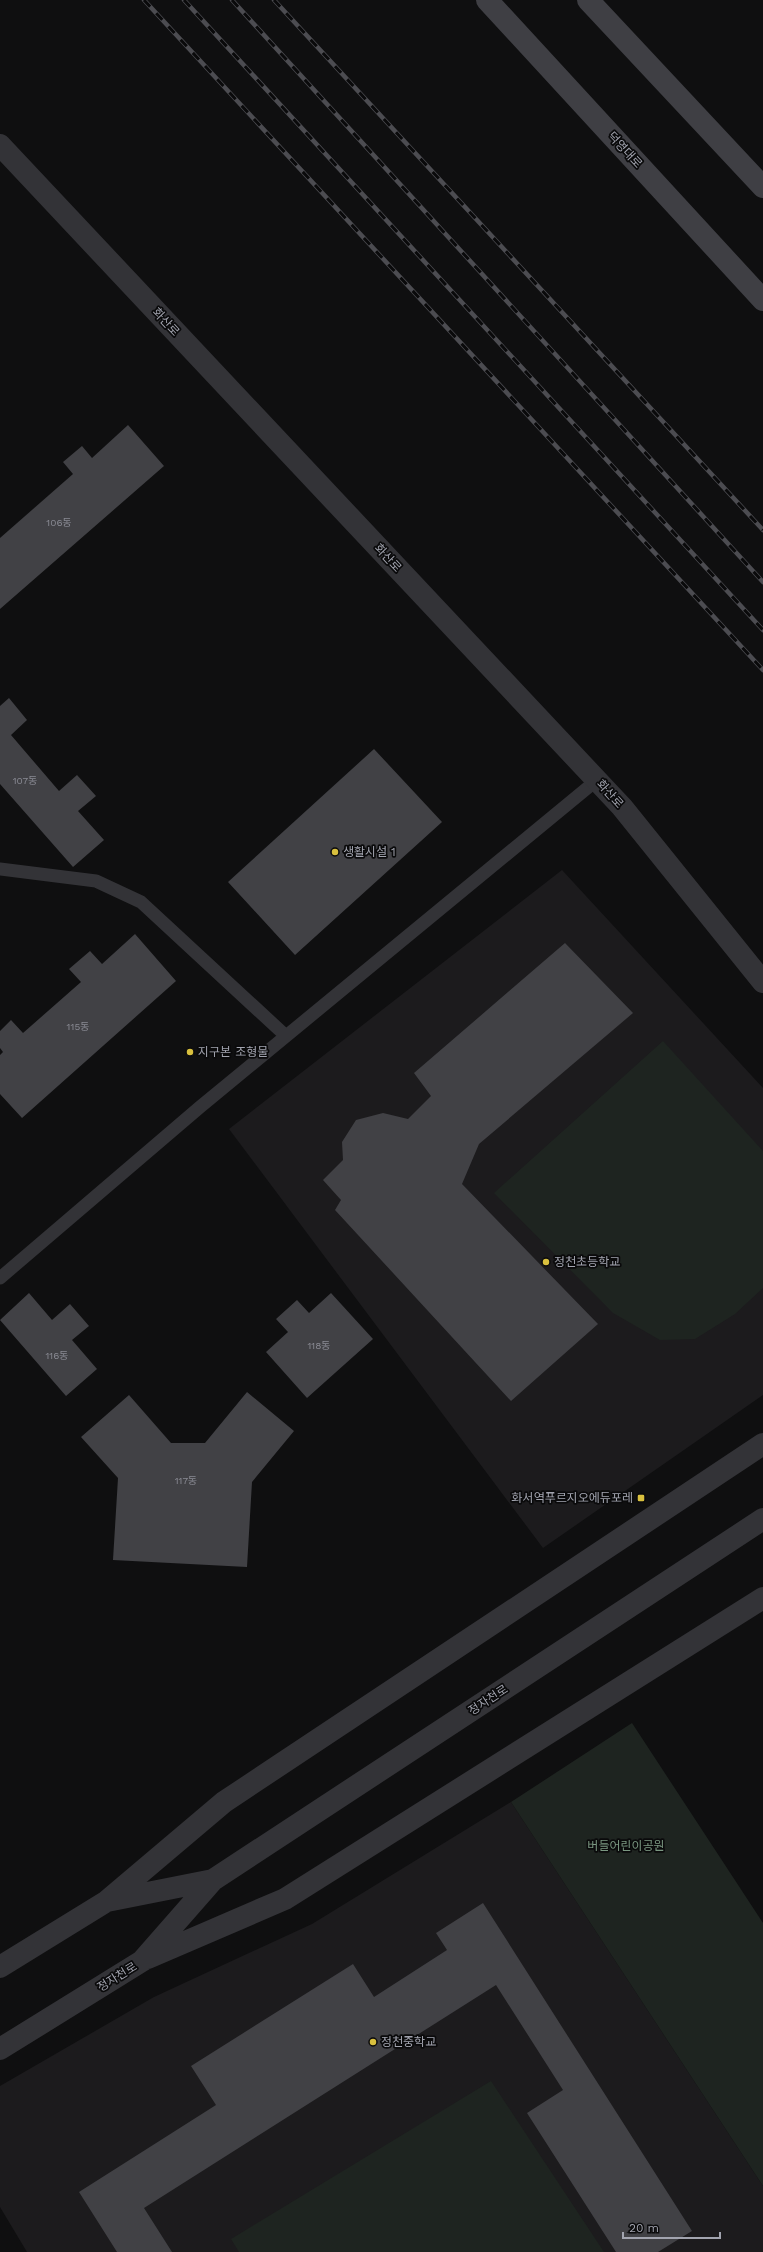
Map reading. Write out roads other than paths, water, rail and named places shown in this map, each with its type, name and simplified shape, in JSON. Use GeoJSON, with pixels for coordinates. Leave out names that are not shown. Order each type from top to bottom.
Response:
{"type":"FeatureCollection","features":[{"type":"Feature","properties":{"kind":"main road","name":"덕영대로"},"geometry":{"type":"LineString","coordinates":[[487,0],[763,300]]}},
{"type":"Feature","properties":{"kind":"main road"},"geometry":{"type":"LineString","coordinates":[[588,0],[763,187]]}},
{"type":"Feature","properties":{"kind":"street","name":"화산로"},"geometry":{"type":"LineString","coordinates":[[0,145],[622,807],[763,982]]}},
{"type":"Feature","properties":{"kind":"street"},"geometry":{"type":"LineString","coordinates":[[107,1901],[224,1802],[763,1444]]}},
{"type":"Feature","properties":{"kind":"street","name":"정자천로"},"geometry":{"type":"LineString","coordinates":[[0,2049],[142,1961],[213,1880],[763,1520]]}},
{"type":"Feature","properties":{"kind":"street"},"geometry":{"type":"LineString","coordinates":[[142,1961],[285,1899],[763,1598]]}},
{"type":"Feature","properties":{"kind":"street","name":"정자천로"},"geometry":{"type":"LineString","coordinates":[[0,1968],[107,1901],[213,1880]]}},
{"type":"Feature","properties":{"kind":"lane"},"geometry":{"type":"LineString","coordinates":[[0,1278],[286,1036],[597,780]]}},
{"type":"Feature","properties":{"kind":"lane"},"geometry":{"type":"LineString","coordinates":[[0,869],[96,881],[141,902],[286,1036]]}},
{"type":"Feature","properties":{"kind":"railway"},"geometry":{"type":"LineString","coordinates":[[144,0],[763,670]]}},
{"type":"Feature","properties":{"kind":"railway"},"geometry":{"type":"LineString","coordinates":[[184,0],[763,630]]}},
{"type":"Feature","properties":{"kind":"railway"},"geometry":{"type":"LineString","coordinates":[[232,0],[763,582]]}},
{"type":"Feature","properties":{"kind":"railway"},"geometry":{"type":"LineString","coordinates":[[274,0],[763,530]]}},
{"type":"Feature","properties":{"kind":"place","name":"생활시설 1"},"geometry":{"type":"Point","coordinates":[335,852]}},
{"type":"Feature","properties":{"kind":"place","name":"지구본 조형물"},"geometry":{"type":"Point","coordinates":[190,1052]}},
{"type":"Feature","properties":{"kind":"place","name":"정천초등학교"},"geometry":{"type":"Point","coordinates":[546,1262]}},
{"type":"Feature","properties":{"kind":"place","name":"화서역푸르지오에듀포레"},"geometry":{"type":"Point","coordinates":[641,1498]}},
{"type":"Feature","properties":{"kind":"place","name":"정천중학교"},"geometry":{"type":"Point","coordinates":[373,2042]}},
{"type":"Feature","properties":{"kind":"park label","name":"버들어린이공원"},"geometry":{"type":"Point","coordinates":[626,1846]}}]}
